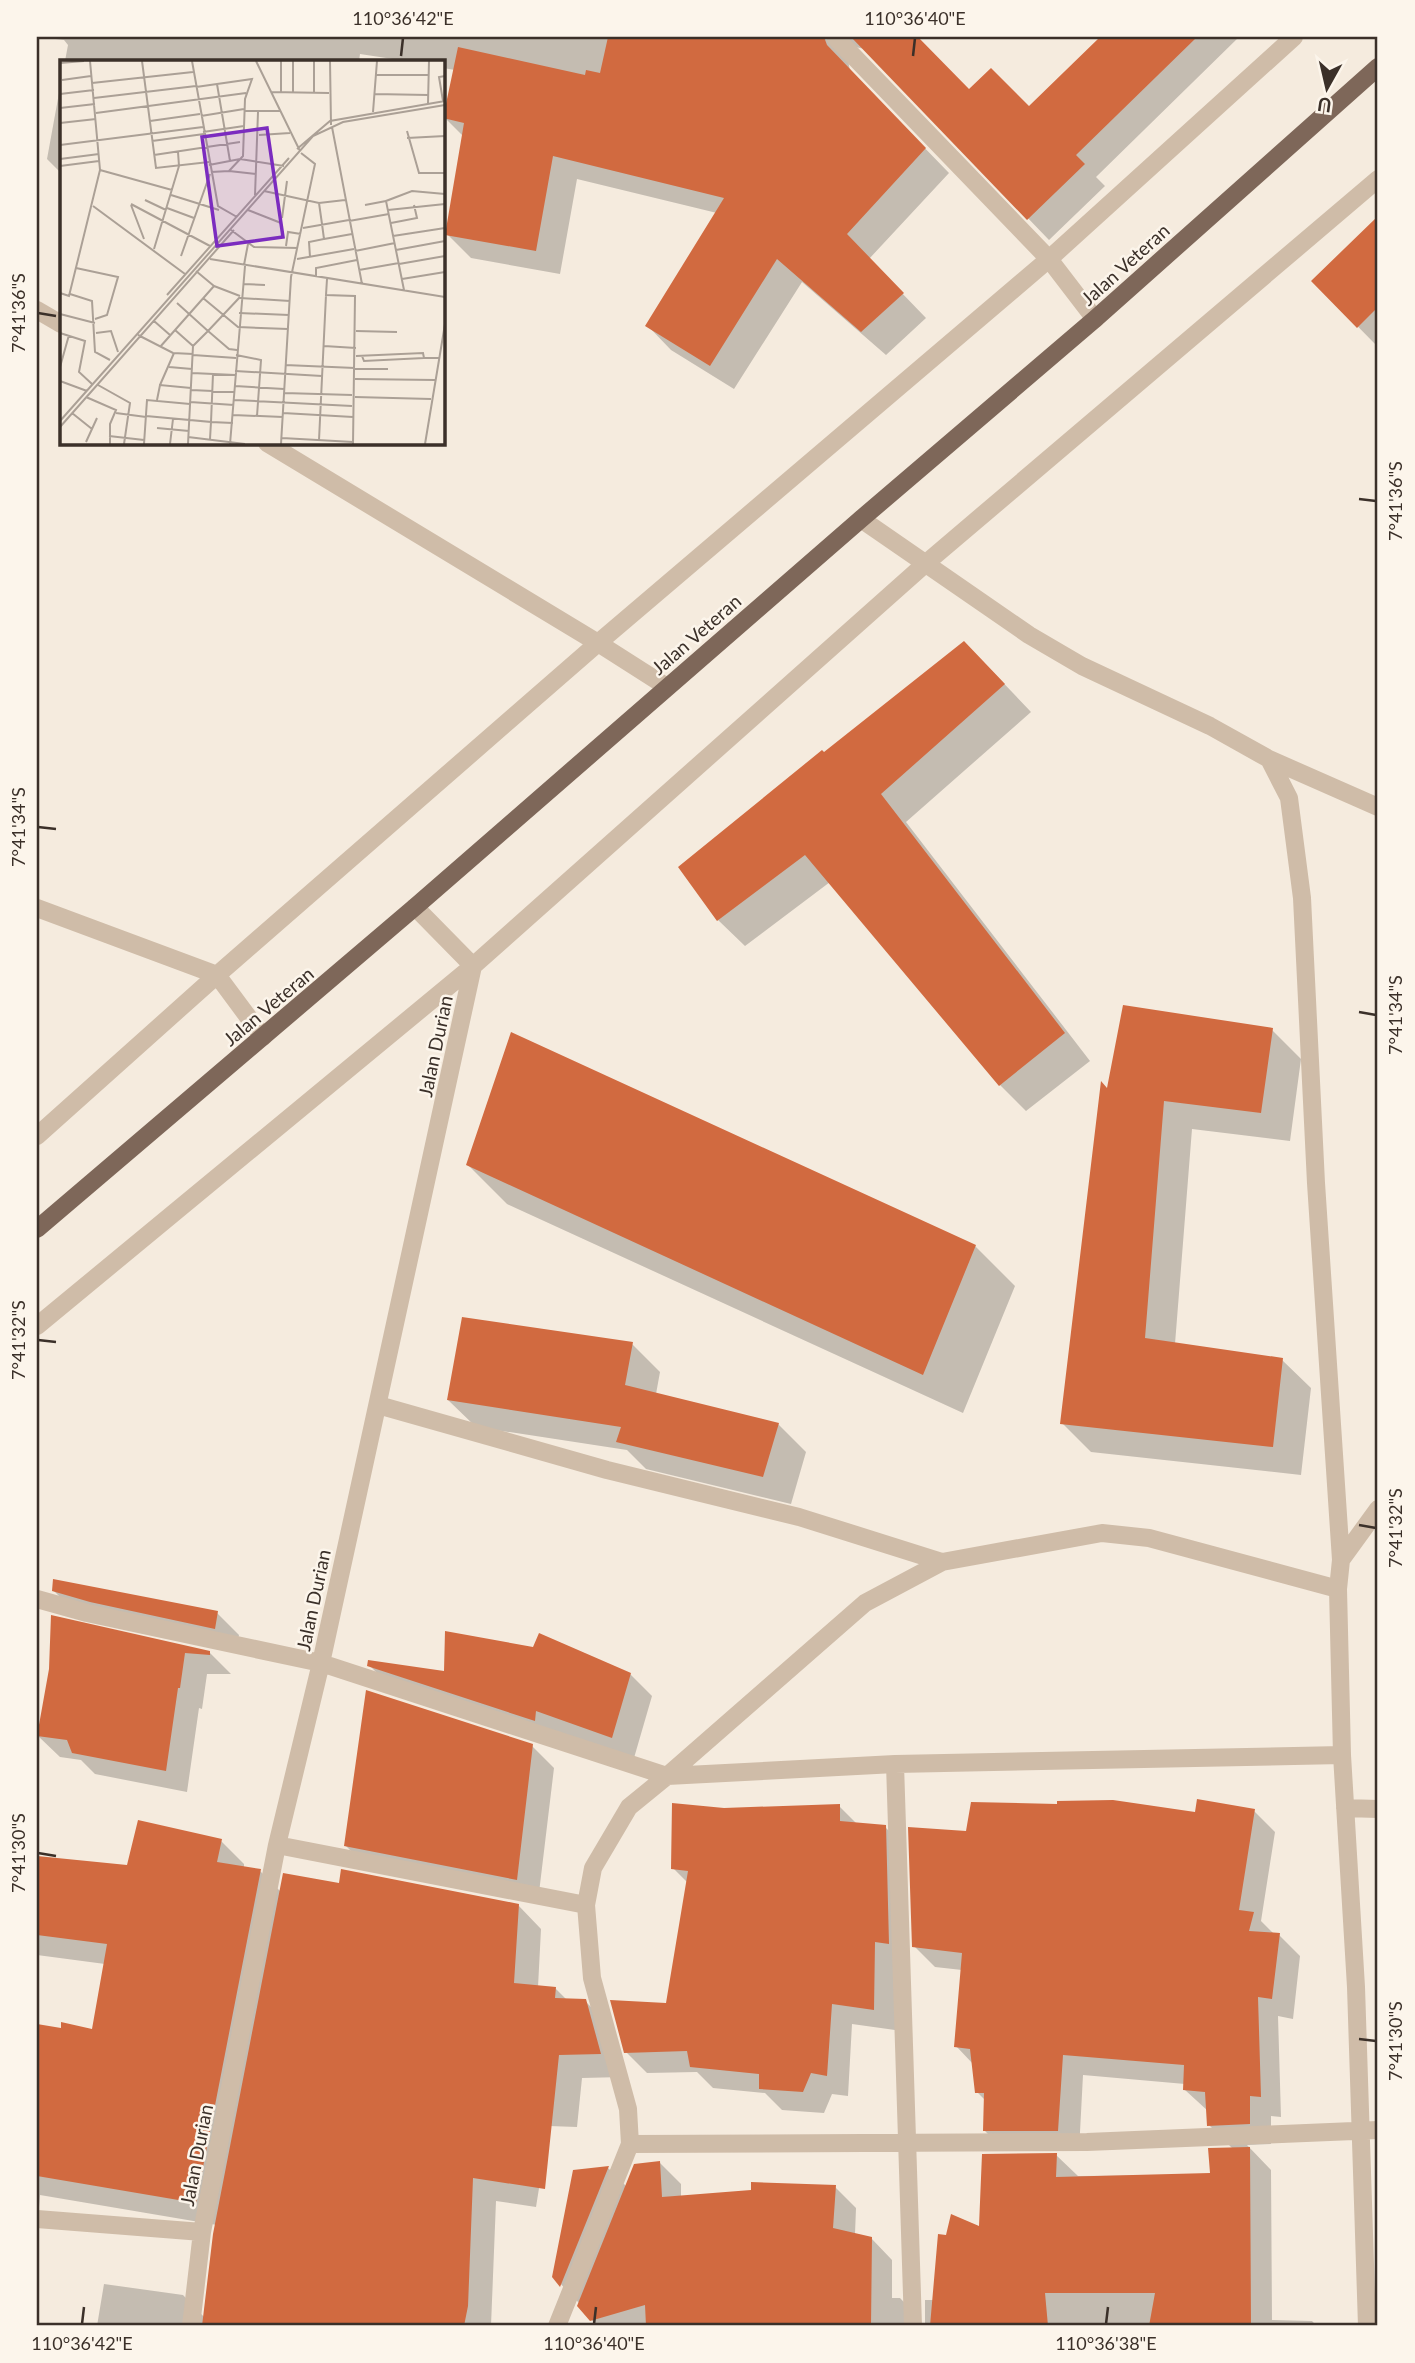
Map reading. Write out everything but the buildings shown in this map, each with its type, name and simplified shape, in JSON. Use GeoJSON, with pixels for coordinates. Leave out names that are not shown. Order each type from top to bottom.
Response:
{"type":"FeatureCollection","features":[{"type":"Feature","properties":{"kind":"main road","name":"Jalan Veteran"},"geometry":{"type":"LineString","coordinates":[[37,1229],[415,907],[1095,319],[1378,67]]}},
{"type":"Feature","properties":{"kind":"street"},"geometry":{"type":"LineString","coordinates":[[835,37],[1049,259],[1095,319]]}},
{"type":"Feature","properties":{"kind":"street"},"geometry":{"type":"LineString","coordinates":[[37,1136],[217,975],[598,643],[1049,259],[1294,37]]}},
{"type":"Feature","properties":{"kind":"street"},"geometry":{"type":"LineString","coordinates":[[37,1326],[473,966],[925,564],[1378,179]]}},
{"type":"Feature","properties":{"kind":"street"},"geometry":{"type":"LineString","coordinates":[[37,310],[60,323]]}},
{"type":"Feature","properties":{"kind":"street"},"geometry":{"type":"LineString","coordinates":[[269,444],[667,687]]}},
{"type":"Feature","properties":{"kind":"street"},"geometry":{"type":"LineString","coordinates":[[861,519],[1029,635],[1082,666],[1210,726],[1269,759],[1378,807]]}},
{"type":"Feature","properties":{"kind":"street"},"geometry":{"type":"LineString","coordinates":[[1269,759],[1289,798],[1302,898],[1316,1183],[1341,1560],[1338,1589],[1342,1755],[1356,1987],[1367,2326]]}},
{"type":"Feature","properties":{"kind":"street"},"geometry":{"type":"LineString","coordinates":[[415,907],[473,966]]}},
{"type":"Feature","properties":{"kind":"street"},"geometry":{"type":"LineString","coordinates":[[37,908],[217,975],[263,1037]]}},
{"type":"Feature","properties":{"kind":"street","name":"Jalan Durian"},"geometry":{"type":"LineString","coordinates":[[191,2326],[202,2232],[277,1845],[321,1662],[473,966]]}},
{"type":"Feature","properties":{"kind":"street"},"geometry":{"type":"LineString","coordinates":[[378,1405],[607,1470],[799,1517],[942,1562]]}},
{"type":"Feature","properties":{"kind":"street"},"geometry":{"type":"LineString","coordinates":[[1341,1560],[1378,1509]]}},
{"type":"Feature","properties":{"kind":"street"},"geometry":{"type":"LineString","coordinates":[[556,2326],[630,2144],[628,2109],[592,1978],[586,1905],[593,1868],[629,1807],[865,1603],[942,1562],[1102,1533],[1149,1538],[1338,1589]]}},
{"type":"Feature","properties":{"kind":"street"},"geometry":{"type":"LineString","coordinates":[[37,1599],[87,1613],[321,1662],[667,1776],[895,1763],[1342,1755]]}},
{"type":"Feature","properties":{"kind":"street"},"geometry":{"type":"LineString","coordinates":[[895,1763],[913,2326]]}},
{"type":"Feature","properties":{"kind":"street"},"geometry":{"type":"LineString","coordinates":[[1345,1808],[1378,1809]]}},
{"type":"Feature","properties":{"kind":"street"},"geometry":{"type":"LineString","coordinates":[[277,1845],[586,1905]]}},
{"type":"Feature","properties":{"kind":"street"},"geometry":{"type":"LineString","coordinates":[[630,2144],[1087,2142],[1378,2130]]}},
{"type":"Feature","properties":{"kind":"street"},"geometry":{"type":"LineString","coordinates":[[37,2219],[202,2232]]}}]}
